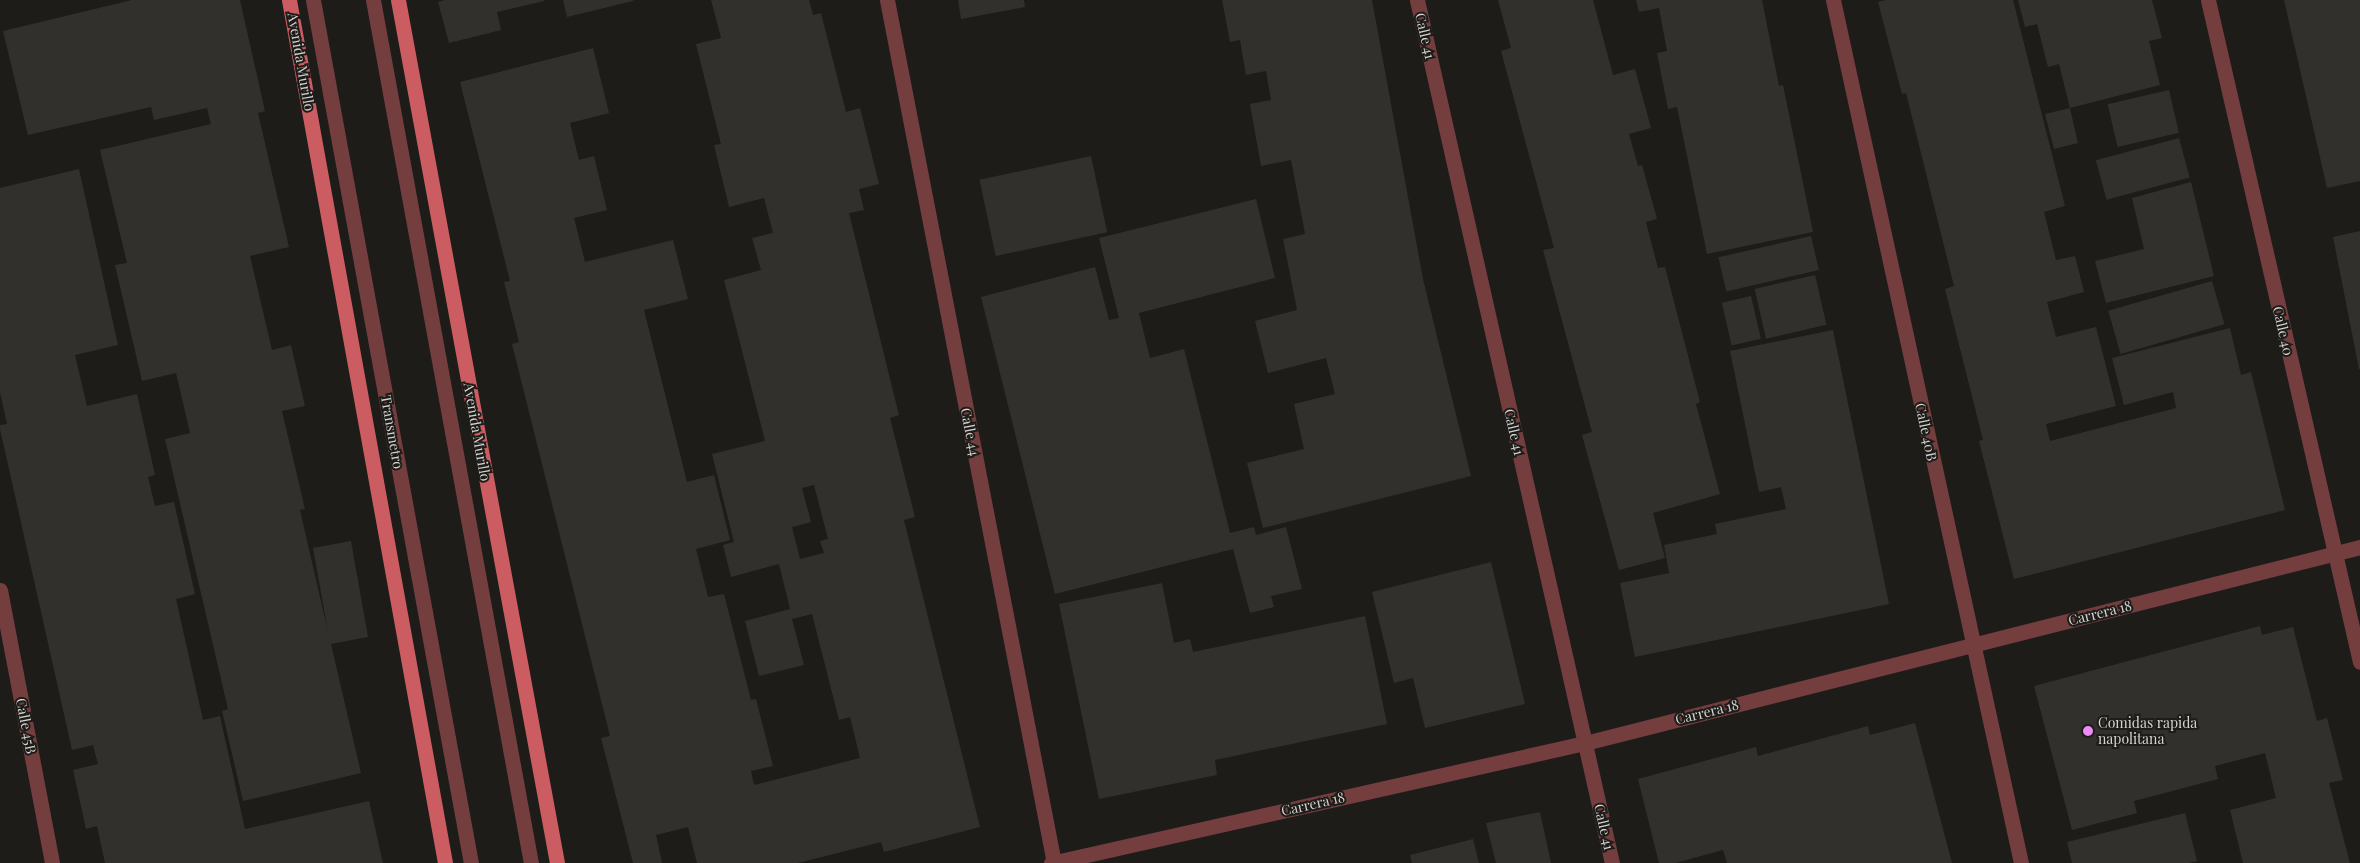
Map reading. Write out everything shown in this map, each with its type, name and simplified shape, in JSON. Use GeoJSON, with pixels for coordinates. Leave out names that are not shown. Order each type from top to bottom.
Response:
{"type":"FeatureCollection","features":[{"type":"Feature","properties":{"kind":"main road","name":"Avenida Murillo"},"geometry":{"type":"LineString","coordinates":[[289,0],[445,863]]}},
{"type":"Feature","properties":{"kind":"main road","name":"Avenida Murillo"},"geometry":{"type":"LineString","coordinates":[[398,0],[557,863]]}},
{"type":"Feature","properties":{"kind":"street","name":"Transmetro"},"geometry":{"type":"LineString","coordinates":[[313,0],[471,863]]}},
{"type":"Feature","properties":{"kind":"street"},"geometry":{"type":"LineString","coordinates":[[373,0],[530,863]]}},
{"type":"Feature","properties":{"kind":"street","name":"Calle 44"},"geometry":{"type":"LineString","coordinates":[[887,0],[1053,863]]}},
{"type":"Feature","properties":{"kind":"street","name":"Calle 41"},"geometry":{"type":"LineString","coordinates":[[1417,0],[1612,863]]}},
{"type":"Feature","properties":{"kind":"street","name":"Calle 40B"},"geometry":{"type":"LineString","coordinates":[[1833,0],[2021,863]]}},
{"type":"Feature","properties":{"kind":"street","name":"Calle 40"},"geometry":{"type":"LineString","coordinates":[[2208,0],[2360,662]]}},
{"type":"Feature","properties":{"kind":"street","name":"Carrera 18"},"geometry":{"type":"LineString","coordinates":[[1053,863],[1585,744],[2360,547]]}},
{"type":"Feature","properties":{"kind":"street","name":"Calle 45B"},"geometry":{"type":"LineString","coordinates":[[0,590],[52,863]]}},
{"type":"Feature","properties":{"kind":"building"},"geometry":{"type":"Polygon","coordinates":[[[132,0],[240,0],[265,111],[258,113],[289,247],[250,256],[272,350],[291,345],[305,406],[282,411],[305,509],[300,510],[328,632],[313,548],[351,541],[368,637],[331,644],[361,773],[243,801],[222,711],[228,709],[165,439],[190,433],[176,373],[142,381],[115,265],[127,263],[100,150],[211,124],[207,108],[154,120],[151,107],[28,135],[3,31],[132,0]]]}},
{"type":"Feature","properties":{"kind":"building"},"geometry":{"type":"Polygon","coordinates":[[[445,0],[544,1],[497,12],[501,30],[449,43],[438,2],[445,0]]]}},
{"type":"Feature","properties":{"kind":"building"},"geometry":{"type":"Polygon","coordinates":[[[563,0],[633,0],[633,1],[567,17],[563,0]]]}},
{"type":"Feature","properties":{"kind":"building"},"geometry":{"type":"Polygon","coordinates":[[[711,0],[809,0],[813,15],[821,13],[846,112],[860,108],[879,184],[859,189],[864,210],[849,213],[899,415],[890,418],[915,517],[904,520],[980,827],[884,852],[881,842],[798,863],[697,863],[688,827],[656,835],[662,863],[633,863],[601,738],[610,736],[512,344],[519,342],[504,282],[510,281],[460,82],[593,48],[609,113],[570,123],[579,160],[594,156],[607,210],[574,218],[585,262],[673,240],[688,299],[644,310],[687,482],[714,475],[730,540],[696,549],[708,597],[724,594],[751,700],[756,699],[773,766],[751,771],[754,785],[860,758],[850,717],[839,720],[812,614],[792,619],[804,665],[759,676],[745,621],[790,609],[779,564],[731,577],[723,545],[734,542],[712,454],[765,441],[724,280],[761,270],[752,238],[773,233],[764,198],[729,207],[714,145],[721,144],[696,44],[721,38],[711,0]],[[814,485],[802,488],[811,522],[792,527],[800,559],[824,553],[820,541],[828,539],[814,485]]]}},
{"type":"Feature","properties":{"kind":"building"},"geometry":{"type":"Polygon","coordinates":[[[958,0],[1024,0],[1025,7],[961,19],[958,0]]]}},
{"type":"Feature","properties":{"kind":"building"},"geometry":{"type":"Polygon","coordinates":[[[1222,0],[1372,0],[1423,279],[1471,476],[1263,528],[1247,463],[1304,449],[1294,404],[1335,394],[1326,358],[1268,373],[1255,321],[1297,310],[1283,239],[1305,234],[1291,160],[1261,166],[1250,104],[1271,100],[1266,71],[1246,75],[1240,40],[1230,42],[1222,0]]]}},
{"type":"Feature","properties":{"kind":"building"},"geometry":{"type":"Polygon","coordinates":[[[1498,0],[1593,0],[1613,75],[1635,69],[1651,128],[1629,134],[1638,166],[1642,165],[1657,219],[1646,222],[1658,268],[1665,267],[1700,402],[1696,404],[1720,494],[1653,513],[1665,558],[1619,570],[1582,435],[1592,432],[1543,250],[1554,248],[1501,51],[1511,48],[1498,0]]]}},
{"type":"Feature","properties":{"kind":"building"},"geometry":{"type":"Polygon","coordinates":[[[1636,0],[1762,0],[1779,86],[1783,85],[1813,232],[1707,254],[1677,107],[1668,109],[1657,53],[1667,51],[1659,8],[1639,12],[1636,0]]]}},
{"type":"Feature","properties":{"kind":"building"},"geometry":{"type":"Polygon","coordinates":[[[1886,0],[2013,0],[2065,206],[2044,212],[2056,260],[2075,256],[2084,292],[2047,302],[2056,337],[2096,327],[2116,406],[2046,424],[2050,441],[2176,408],[2173,392],[2124,405],[2112,358],[2230,328],[2241,375],[2251,372],[2285,510],[2014,579],[1979,441],[1983,440],[1945,289],[1954,286],[1906,93],[1902,94],[1878,2],[1886,0]]]}},
{"type":"Feature","properties":{"kind":"building"},"geometry":{"type":"Polygon","coordinates":[[[2018,0],[2152,0],[2162,38],[2149,41],[2160,85],[2070,108],[2059,64],[2048,67],[2037,24],[2025,27],[2018,0]]]}},
{"type":"Feature","properties":{"kind":"building"},"geometry":{"type":"Polygon","coordinates":[[[2284,0],[2360,0],[2360,181],[2327,188],[2284,0]]]}},
{"type":"Feature","properties":{"kind":"building"},"geometry":{"type":"Polygon","coordinates":[[[2169,90],[2179,133],[2118,147],[2108,104],[2169,90]]]}},
{"type":"Feature","properties":{"kind":"building"},"geometry":{"type":"Polygon","coordinates":[[[2070,108],[2078,143],[2054,149],[2045,114],[2070,108]]]}},
{"type":"Feature","properties":{"kind":"building"},"geometry":{"type":"Polygon","coordinates":[[[2179,138],[2190,178],[2107,200],[2096,160],[2179,138]]]}},
{"type":"Feature","properties":{"kind":"building"},"geometry":{"type":"Polygon","coordinates":[[[1091,156],[1107,232],[996,256],[979,180],[1091,156]]]}},
{"type":"Feature","properties":{"kind":"building"},"geometry":{"type":"Polygon","coordinates":[[[79,169],[118,345],[75,355],[87,406],[137,394],[155,475],[148,477],[155,506],[174,502],[195,594],[176,599],[203,720],[220,716],[245,829],[369,801],[383,863],[105,863],[97,826],[86,829],[73,770],[98,764],[93,745],[72,750],[0,429],[0,425],[7,424],[0,392],[0,188],[79,169]]]}},
{"type":"Feature","properties":{"kind":"building"},"geometry":{"type":"Polygon","coordinates":[[[2191,182],[2214,276],[2106,303],[2095,261],[2144,249],[2132,198],[2191,182]]]}},
{"type":"Feature","properties":{"kind":"building"},"geometry":{"type":"Polygon","coordinates":[[[1256,199],[1275,278],[1139,313],[1150,358],[1184,349],[1230,533],[1254,527],[1256,535],[1286,527],[1302,589],[1271,596],[1274,607],[1250,613],[1233,549],[1055,594],[981,297],[1095,267],[1109,320],[1119,318],[1099,238],[1256,199]]]}},
{"type":"Feature","properties":{"kind":"building"},"geometry":{"type":"Polygon","coordinates":[[[2360,231],[2360,369],[2359,369],[2333,237],[2360,231]]]}},
{"type":"Feature","properties":{"kind":"building"},"geometry":{"type":"Polygon","coordinates":[[[1811,236],[1819,270],[1726,291],[1718,257],[1811,236]]]}},
{"type":"Feature","properties":{"kind":"building"},"geometry":{"type":"Polygon","coordinates":[[[1815,275],[1826,325],[1766,339],[1755,289],[1815,275]]]}},
{"type":"Feature","properties":{"kind":"building"},"geometry":{"type":"Polygon","coordinates":[[[2212,281],[2224,324],[2121,354],[2108,311],[2212,281]]]}},
{"type":"Feature","properties":{"kind":"building"},"geometry":{"type":"Polygon","coordinates":[[[1751,296],[1761,339],[1732,346],[1722,303],[1751,296]]]}},
{"type":"Feature","properties":{"kind":"building"},"geometry":{"type":"Polygon","coordinates":[[[1833,330],[1889,604],[1635,657],[1620,583],[1669,573],[1664,545],[1717,534],[1715,524],[1786,509],[1781,487],[1759,492],[1730,351],[1833,330]]]}},
{"type":"Feature","properties":{"kind":"building"},"geometry":{"type":"Polygon","coordinates":[[[1491,562],[1525,704],[1425,728],[1413,678],[1394,683],[1372,592],[1491,562]]]}},
{"type":"Feature","properties":{"kind":"building"},"geometry":{"type":"Polygon","coordinates":[[[1162,583],[1174,643],[1190,639],[1193,652],[1365,616],[1387,724],[1215,760],[1217,775],[1099,799],[1059,604],[1162,583]]]}},
{"type":"Feature","properties":{"kind":"building"},"geometry":{"type":"Polygon","coordinates":[[[2260,626],[2262,635],[2293,627],[2317,721],[2327,718],[2343,780],[2329,783],[2350,863],[2243,863],[2230,810],[2276,798],[2265,753],[2215,766],[2218,779],[2134,801],[2137,813],[2072,830],[2034,686],[2260,626]]]}},
{"type":"Feature","properties":{"kind":"building"},"geometry":{"type":"Polygon","coordinates":[[[1915,723],[1952,863],[1727,863],[1723,850],[1675,863],[1659,863],[1638,779],[1756,747],[1758,756],[1868,726],[1870,735],[1915,723]]]}},
{"type":"Feature","properties":{"kind":"building"},"geometry":{"type":"Polygon","coordinates":[[[1540,812],[1551,863],[1496,863],[1486,823],[1540,812]]]}},
{"type":"Feature","properties":{"kind":"building"},"geometry":{"type":"Polygon","coordinates":[[[2185,813],[2197,861],[2189,863],[2072,863],[2067,842],[2185,813]]]}},
{"type":"Feature","properties":{"kind":"building"},"geometry":{"type":"Polygon","coordinates":[[[1473,839],[1479,863],[1412,863],[1410,855],[1473,839]]]}},
{"type":"Feature","properties":{"kind":"place","name":"Comidas rapida napolitana"},"geometry":{"type":"Point","coordinates":[2088,731]}}]}
